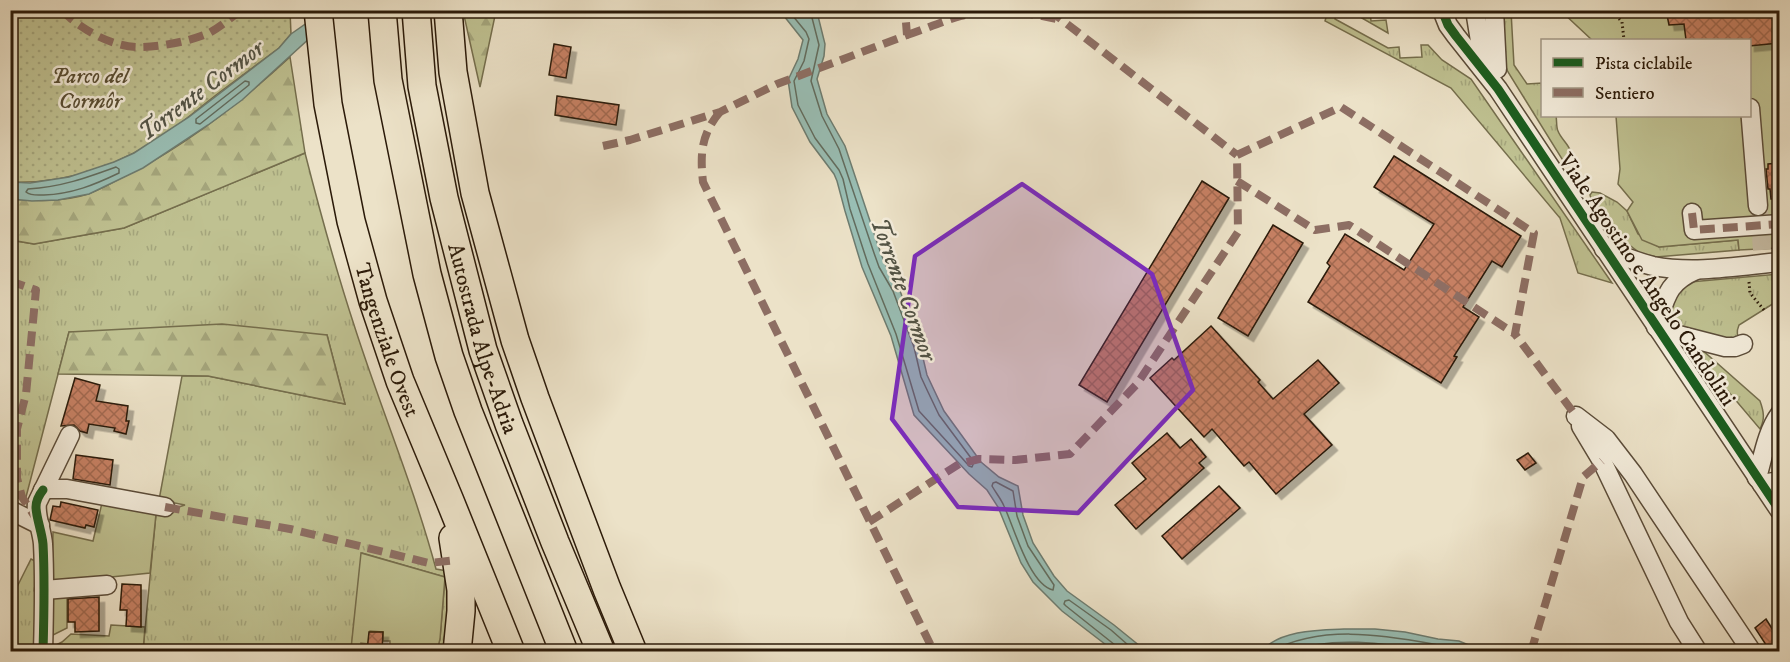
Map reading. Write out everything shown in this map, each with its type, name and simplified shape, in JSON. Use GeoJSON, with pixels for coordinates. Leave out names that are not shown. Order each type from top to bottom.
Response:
{"type":"FeatureCollection","features":[{"type":"Feature","properties":{"kind":"highway","name":"Tangenziale Ovest"},"geometry":{"type":"LineString","coordinates":[[318,10],[328,104],[351,221],[374,301],[400,381],[511,651]]}},
{"type":"Feature","properties":{"kind":"highway","name":"Autostrada Alpe-Adria"},"geometry":{"type":"LineString","coordinates":[[382,10],[388,80],[427,274],[449,357],[468,411],[564,651]]}},
{"type":"Feature","properties":{"kind":"highway","name":"Autostrada Alpe-Adria"},"geometry":{"type":"LineString","coordinates":[[416,10],[422,86],[444,198],[483,351],[555,542],[601,651]]}},
{"type":"Feature","properties":{"kind":"highway"},"geometry":{"type":"LineString","coordinates":[[448,10],[453,72],[475,193],[515,340],[594,555],[633,651]]}},
{"type":"Feature","properties":{"kind":"highway"},"geometry":{"type":"LineString","coordinates":[[450,501],[461,590],[457,651]]}},
{"type":"Feature","properties":{"kind":"street","name":"Viale Agostino e Angelo Candolini"},"geometry":{"type":"LineString","coordinates":[[1442,10],[1448,25],[1498,89],[1658,328],[1766,481],[1779,511]]}},
{"type":"Feature","properties":{"kind":"street","name":"Viale Agostino e Angelo Candolini"},"geometry":{"type":"LineString","coordinates":[[1474,10],[1480,41],[1498,89]]}},
{"type":"Feature","properties":{"kind":"street"},"geometry":{"type":"LineString","coordinates":[[1494,10],[1498,89]]}},
{"type":"Feature","properties":{"kind":"street"},"geometry":{"type":"LineString","coordinates":[[1750,117],[1758,206]]}},
{"type":"Feature","properties":{"kind":"street"},"geometry":{"type":"LineString","coordinates":[[1692,213],[1694,230],[1779,224]]}},
{"type":"Feature","properties":{"kind":"street"},"geometry":{"type":"LineString","coordinates":[[1604,249],[1654,266],[1699,269],[1768,259]]}},
{"type":"Feature","properties":{"kind":"street"},"geometry":{"type":"LineString","coordinates":[[1699,269],[1687,274],[1671,287],[1658,328],[1725,346],[1735,347],[1743,344]]}},
{"type":"Feature","properties":{"kind":"street"},"geometry":{"type":"LineString","coordinates":[[1766,481],[1767,444],[1779,414]]}},
{"type":"Feature","properties":{"kind":"street"},"geometry":{"type":"LineString","coordinates":[[1698,651],[1678,622],[1602,461],[1576,416],[1606,439],[1633,474],[1752,651]]}},
{"type":"Feature","properties":{"kind":"street"},"geometry":{"type":"LineString","coordinates":[[43,651],[43,541],[36,510],[39,496],[70,435]]}},
{"type":"Feature","properties":{"kind":"street"},"geometry":{"type":"LineString","coordinates":[[43,490],[67,489],[165,507]]}},
{"type":"Feature","properties":{"kind":"street"},"geometry":{"type":"LineString","coordinates":[[10,510],[40,525]]}},
{"type":"Feature","properties":{"kind":"street"},"geometry":{"type":"LineString","coordinates":[[44,590],[107,585]]}},
{"type":"Feature","properties":{"kind":"path"},"geometry":{"type":"LineString","coordinates":[[1572,10],[1576,15]]}},
{"type":"Feature","properties":{"kind":"path"},"geometry":{"type":"LineString","coordinates":[[1613,12],[1622,22],[1624,39]]}},
{"type":"Feature","properties":{"kind":"path"},"geometry":{"type":"LineString","coordinates":[[1750,293],[1764,309]]}},
{"type":"Feature","properties":{"kind":"highlighted area"},"geometry":{"type":"Polygon","coordinates":[[[1022,184],[1152,274],[1193,390],[1078,513],[958,507],[892,419],[915,256],[1022,184]]]}},
{"type":"Feature","properties":{"kind":"green space","name":"Parco del Cormôr"},"geometry":{"type":"Polygon","coordinates":[[[11,11],[290,11],[291,34],[279,48],[173,129],[136,152],[76,175],[33,182],[11,182],[11,11]]]}},
{"type":"Feature","properties":{"kind":"green space"},"geometry":{"type":"Polygon","coordinates":[[[463,11],[496,11],[480,87],[463,11]]]}},
{"type":"Feature","properties":{"kind":"green space"},"geometry":{"type":"Polygon","coordinates":[[[1328,11],[1336,11],[1335,19],[1388,48],[1399,47],[1400,58],[1422,57],[1421,45],[1428,45],[1442,60],[1471,79],[1612,283],[1578,273],[1560,218],[1451,88],[1325,21],[1328,11]]]}},
{"type":"Feature","properties":{"kind":"green space"},"geometry":{"type":"Polygon","coordinates":[[[1352,11],[1370,11],[1371,21],[1386,20],[1388,33],[1353,13],[1352,11]]]}},
{"type":"Feature","properties":{"kind":"green space"},"geometry":{"type":"Polygon","coordinates":[[[1500,11],[1511,11],[1514,65],[1527,84],[1541,83],[1541,117],[1556,117],[1558,131],[1570,149],[1568,162],[1562,159],[1505,65],[1500,11]]]}},
{"type":"Feature","properties":{"kind":"green space"},"geometry":{"type":"Polygon","coordinates":[[[1561,11],[1779,11],[1779,248],[1739,250],[1738,240],[1659,247],[1642,240],[1627,211],[1633,202],[1618,184],[1620,169],[1616,117],[1751,117],[1751,39],[1591,39],[1561,11]]]}},
{"type":"Feature","properties":{"kind":"green space"},"geometry":{"type":"Polygon","coordinates":[[[290,57],[305,153],[124,228],[34,244],[11,240],[10,199],[59,200],[88,194],[107,186],[186,141],[250,92],[290,57]]]}},
{"type":"Feature","properties":{"kind":"green space"},"geometry":{"type":"Polygon","coordinates":[[[305,153],[348,306],[418,508],[436,569],[447,571],[451,651],[437,651],[445,577],[362,553],[351,651],[143,651],[156,514],[185,505],[159,500],[182,376],[208,376],[345,404],[327,335],[69,332],[26,497],[11,499],[10,240],[34,244],[124,228],[305,153]]]}},
{"type":"Feature","properties":{"kind":"green space"},"geometry":{"type":"Polygon","coordinates":[[[1592,192],[1600,193],[1617,202],[1627,211],[1638,234],[1659,247],[1738,240],[1739,250],[1656,257],[1640,253],[1616,235],[1591,199],[1592,192]]]}},
{"type":"Feature","properties":{"kind":"green space"},"geometry":{"type":"Polygon","coordinates":[[[1779,274],[1779,300],[1739,325],[1737,334],[1741,342],[1683,329],[1676,322],[1671,310],[1679,290],[1690,282],[1779,274]]]}},
{"type":"Feature","properties":{"kind":"green space"},"geometry":{"type":"Polygon","coordinates":[[[222,324],[327,335],[345,404],[208,376],[58,374],[69,332],[222,324]]]}},
{"type":"Feature","properties":{"kind":"green space"},"geometry":{"type":"Polygon","coordinates":[[[1699,349],[1760,401],[1763,422],[1760,429],[1700,358],[1697,353],[1699,349]]]}},
{"type":"Feature","properties":{"kind":"green space"},"geometry":{"type":"Polygon","coordinates":[[[102,503],[156,514],[150,573],[52,583],[53,532],[93,541],[102,503]]]}},
{"type":"Feature","properties":{"kind":"green space"},"geometry":{"type":"Polygon","coordinates":[[[361,553],[445,577],[437,651],[390,651],[390,641],[383,641],[383,632],[370,631],[369,644],[361,643],[361,651],[351,649],[361,553]]]}},
{"type":"Feature","properties":{"kind":"green space"},"geometry":{"type":"Polygon","coordinates":[[[31,559],[35,561],[35,651],[11,651],[10,601],[31,559]]]}},
{"type":"Feature","properties":{"kind":"green space"},"geometry":{"type":"Polygon","coordinates":[[[67,595],[67,628],[51,636],[52,598],[67,595]]]}},
{"type":"Feature","properties":{"kind":"green space"},"geometry":{"type":"Polygon","coordinates":[[[111,625],[145,627],[143,651],[53,652],[54,646],[71,634],[109,636],[111,625]]]}},
{"type":"Feature","properties":{"kind":"water"},"geometry":{"type":"Polygon","coordinates":[[[324,11],[357,11],[334,16],[242,100],[143,168],[89,194],[58,200],[11,199],[11,182],[30,183],[69,177],[134,153],[189,117],[279,48],[291,34],[324,11]]]}},
{"type":"Feature","properties":{"kind":"water"},"geometry":{"type":"Polygon","coordinates":[[[780,11],[815,11],[818,16],[825,44],[817,79],[827,114],[845,146],[880,251],[899,288],[920,345],[927,375],[944,411],[981,462],[999,477],[1018,486],[1023,515],[1033,543],[1054,576],[1067,591],[1146,651],[1114,651],[1062,611],[1033,582],[1021,563],[998,507],[987,490],[914,415],[891,336],[862,267],[837,181],[810,142],[792,107],[788,80],[798,59],[803,40],[780,11]]]}},
{"type":"Feature","properties":{"kind":"water"},"geometry":{"type":"Polygon","coordinates":[[[1344,629],[1405,632],[1459,641],[1471,646],[1511,651],[1261,651],[1279,639],[1300,632],[1344,629]]]}},
{"type":"Feature","properties":{"kind":"building"},"geometry":{"type":"Polygon","coordinates":[[[1666,10],[1779,10],[1779,43],[1751,46],[1751,39],[1686,39],[1684,24],[1669,25],[1666,10]]]}},
{"type":"Feature","properties":{"kind":"building"},"geometry":{"type":"Polygon","coordinates":[[[554,44],[571,47],[566,78],[549,75],[554,44]]]}},
{"type":"Feature","properties":{"kind":"building"},"geometry":{"type":"Polygon","coordinates":[[[557,96],[619,105],[616,125],[555,115],[557,96]]]}},
{"type":"Feature","properties":{"kind":"building"},"geometry":{"type":"Polygon","coordinates":[[[1394,156],[1521,236],[1502,267],[1492,261],[1463,307],[1479,317],[1454,356],[1457,357],[1441,383],[1308,302],[1330,266],[1327,263],[1345,234],[1404,270],[1434,224],[1374,187],[1394,156]]]}},
{"type":"Feature","properties":{"kind":"building"},"geometry":{"type":"Polygon","coordinates":[[[1779,163],[1779,199],[1771,199],[1766,169],[1768,169],[1768,164],[1779,163]]]}},
{"type":"Feature","properties":{"kind":"building"},"geometry":{"type":"Polygon","coordinates":[[[1202,181],[1229,198],[1107,402],[1079,385],[1202,181]]]}},
{"type":"Feature","properties":{"kind":"building"},"geometry":{"type":"Polygon","coordinates":[[[1273,225],[1303,243],[1248,336],[1218,318],[1273,225]]]}},
{"type":"Feature","properties":{"kind":"building"},"geometry":{"type":"Polygon","coordinates":[[[1211,326],[1260,380],[1258,382],[1273,399],[1318,360],[1339,383],[1304,414],[1332,445],[1276,494],[1249,462],[1244,466],[1212,429],[1204,437],[1150,378],[1172,358],[1174,360],[1211,326]]]}},
{"type":"Feature","properties":{"kind":"building"},"geometry":{"type":"Polygon","coordinates":[[[75,378],[100,385],[96,401],[128,406],[126,421],[129,421],[126,434],[114,431],[115,428],[89,424],[87,433],[80,431],[74,425],[61,426],[75,378]]]}},
{"type":"Feature","properties":{"kind":"building"},"geometry":{"type":"Polygon","coordinates":[[[1167,433],[1180,448],[1191,439],[1206,457],[1199,463],[1204,468],[1136,529],[1115,505],[1146,479],[1132,463],[1167,433]]]}},
{"type":"Feature","properties":{"kind":"building"},"geometry":{"type":"Polygon","coordinates":[[[1528,453],[1536,463],[1525,470],[1517,460],[1528,453]]]}},
{"type":"Feature","properties":{"kind":"building"},"geometry":{"type":"Polygon","coordinates":[[[76,455],[113,460],[110,485],[73,479],[76,455]]]}},
{"type":"Feature","properties":{"kind":"building"},"geometry":{"type":"Polygon","coordinates":[[[1219,486],[1240,508],[1182,559],[1162,536],[1219,486]]]}},
{"type":"Feature","properties":{"kind":"building"},"geometry":{"type":"Polygon","coordinates":[[[61,502],[98,510],[94,527],[86,525],[85,528],[50,520],[53,506],[60,507],[61,502]]]}},
{"type":"Feature","properties":{"kind":"building"},"geometry":{"type":"Polygon","coordinates":[[[122,584],[141,585],[141,627],[126,626],[127,610],[120,610],[122,584]]]}},
{"type":"Feature","properties":{"kind":"building"},"geometry":{"type":"Polygon","coordinates":[[[99,597],[99,631],[75,632],[75,622],[68,622],[68,599],[99,597]]]}},
{"type":"Feature","properties":{"kind":"building"},"geometry":{"type":"Polygon","coordinates":[[[1766,619],[1779,640],[1779,651],[1770,651],[1755,628],[1766,619]]]}},
{"type":"Feature","properties":{"kind":"building"},"geometry":{"type":"Polygon","coordinates":[[[369,632],[383,632],[382,651],[367,651],[369,632]]]}},
{"type":"Feature","properties":{"kind":"tunnel"},"geometry":{"type":"LineString","coordinates":[[1759,209],[1762,250]]}},
{"type":"Feature","properties":{"kind":"marked path"},"geometry":{"type":"LineString","coordinates":[[62,10],[78,24],[108,41],[140,47],[175,43],[202,36],[236,14],[237,10]]}},
{"type":"Feature","properties":{"kind":"marked path"},"geometry":{"type":"LineString","coordinates":[[603,146],[720,112],[777,84],[907,35],[905,10]]}},
{"type":"Feature","properties":{"kind":"marked path"},"geometry":{"type":"LineString","coordinates":[[1049,10],[1237,155]]}},
{"type":"Feature","properties":{"kind":"marked path"},"geometry":{"type":"LineString","coordinates":[[907,35],[961,16],[985,12],[1032,14],[1056,19]]}},
{"type":"Feature","properties":{"kind":"marked path"},"geometry":{"type":"LineString","coordinates":[[1237,155],[1341,107],[1534,233],[1515,334],[1576,416]]}},
{"type":"Feature","properties":{"kind":"marked path"},"geometry":{"type":"LineString","coordinates":[[720,112],[705,136],[702,162],[703,182],[934,652]]}},
{"type":"Feature","properties":{"kind":"marked path"},"geometry":{"type":"LineString","coordinates":[[869,522],[959,464],[979,459],[1015,460],[1070,454],[1137,384],[1238,232],[1237,155]]}},
{"type":"Feature","properties":{"kind":"marked path"},"geometry":{"type":"LineString","coordinates":[[1237,181],[1315,230],[1349,225],[1515,334]]}},
{"type":"Feature","properties":{"kind":"marked path"},"geometry":{"type":"LineString","coordinates":[[1692,213],[1694,230],[1780,224]]}},
{"type":"Feature","properties":{"kind":"marked path"},"geometry":{"type":"LineString","coordinates":[[10,281],[36,290],[26,394],[17,429],[17,478],[22,497],[35,517]]}},
{"type":"Feature","properties":{"kind":"marked path"},"geometry":{"type":"LineString","coordinates":[[1531,652],[1583,477],[1602,461]]}},
{"type":"Feature","properties":{"kind":"marked path"},"geometry":{"type":"LineString","coordinates":[[165,507],[290,529],[429,563],[457,560]]}},
{"type":"Feature","properties":{"kind":"cycle path"},"geometry":{"type":"LineString","coordinates":[[1442,10],[1448,25],[1498,89],[1780,511]]}},
{"type":"Feature","properties":{"kind":"cycle path"},"geometry":{"type":"LineString","coordinates":[[43,490],[36,507],[43,544],[43,652]]}},
{"type":"Feature","properties":{"kind":"water label","name":"Torrente Cormor"},"geometry":{"type":"Point","coordinates":[201,90]}},
{"type":"Feature","properties":{"kind":"water label","name":"Torrente Cormor"},"geometry":{"type":"Point","coordinates":[904,289]}}]}
